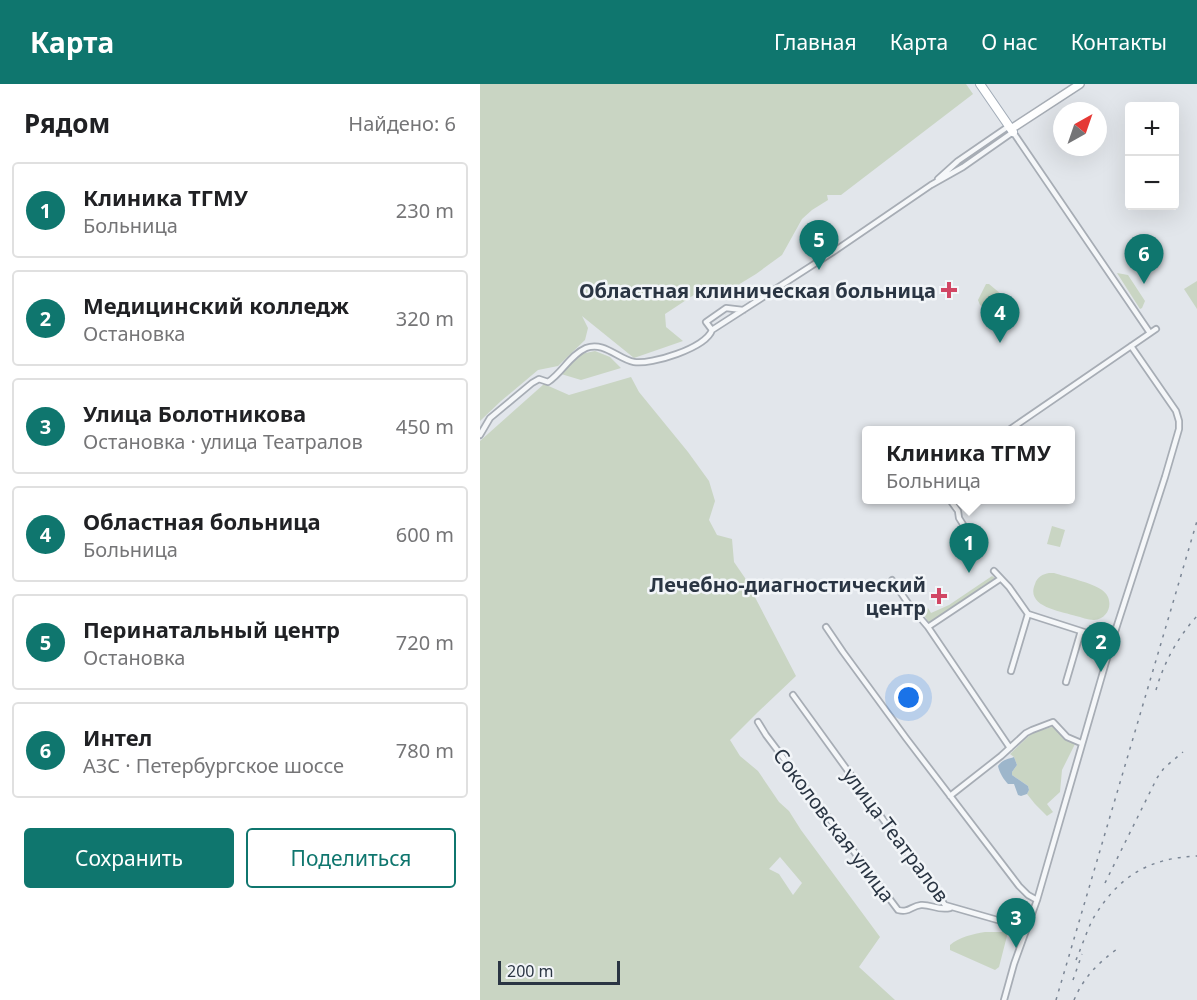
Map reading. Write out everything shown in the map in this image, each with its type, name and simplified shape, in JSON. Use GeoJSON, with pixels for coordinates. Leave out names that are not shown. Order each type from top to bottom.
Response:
{"type":"FeatureCollection","features":[{"type":"Feature","properties":{"kind":"main road"},"geometry":{"type":"LineString","coordinates":[[980,84],[1011,129],[1080,84]]}},
{"type":"Feature","properties":{"kind":"street"},"geometry":{"type":"LineString","coordinates":[[480,435],[490,418],[532,383],[539,379],[548,382],[576,354],[586,348],[598,347],[634,362],[646,362],[692,348],[710,335],[712,330],[963,167],[1011,129],[1150,333]]}},
{"type":"Feature","properties":{"kind":"street"},"geometry":{"type":"LineString","coordinates":[[712,330],[706,322],[726,308],[743,310]]}},
{"type":"Feature","properties":{"kind":"street"},"geometry":{"type":"LineString","coordinates":[[1015,426],[1156,329]]}},
{"type":"Feature","properties":{"kind":"street"},"geometry":{"type":"LineString","coordinates":[[1004,1000],[1037,900],[1081,743],[1180,425],[1176,411],[1131,346]]}},
{"type":"Feature","properties":{"kind":"street"},"geometry":{"type":"LineString","coordinates":[[953,504],[969,534]]}},
{"type":"Feature","properties":{"kind":"street"},"geometry":{"type":"LineString","coordinates":[[994,571],[1009,587],[1028,614],[1112,641]]}},
{"type":"Feature","properties":{"kind":"street"},"geometry":{"type":"LineString","coordinates":[[928,627],[1000,579]]}},
{"type":"Feature","properties":{"kind":"street"},"geometry":{"type":"LineString","coordinates":[[892,580],[928,627],[1010,748]]}},
{"type":"Feature","properties":{"kind":"street"},"geometry":{"type":"LineString","coordinates":[[1011,671],[1028,614]]}},
{"type":"Feature","properties":{"kind":"street"},"geometry":{"type":"LineString","coordinates":[[826,627],[1019,886],[1037,900]]}},
{"type":"Feature","properties":{"kind":"street"},"geometry":{"type":"LineString","coordinates":[[1066,682],[1081,631]]}},
{"type":"Feature","properties":{"kind":"street","name":"улица Театралов"},"geometry":{"type":"LineString","coordinates":[[793,695],[945,905],[1015,926],[1030,922]]}},
{"type":"Feature","properties":{"kind":"street","name":"Соколовская улица"},"geometry":{"type":"LineString","coordinates":[[758,722],[898,910],[907,911],[923,905],[942,909],[951,907]]}},
{"type":"Feature","properties":{"kind":"street"},"geometry":{"type":"LineString","coordinates":[[950,796],[1032,730],[1053,722],[1067,737],[1081,743]]}},
{"type":"Feature","properties":{"kind":"green space"},"geometry":{"type":"Polygon","coordinates":[[[480,84],[966,84],[973,94],[841,195],[827,195],[828,200],[802,219],[782,255],[756,274],[720,296],[709,285],[665,314],[666,327],[683,341],[634,358],[582,316],[588,328],[585,340],[558,366],[538,370],[480,421],[480,84]]]}},
{"type":"Feature","properties":{"kind":"green space"},"geometry":{"type":"Polygon","coordinates":[[[1117,273],[1128,275],[1145,301],[1142,308],[1140,309],[1117,273]]]}},
{"type":"Feature","properties":{"kind":"green space"},"geometry":{"type":"Polygon","coordinates":[[[1197,281],[1197,309],[1184,289],[1197,281]]]}},
{"type":"Feature","properties":{"kind":"green space"},"geometry":{"type":"Polygon","coordinates":[[[986,284],[1001,294],[988,310],[980,305],[978,300],[986,284]]]}},
{"type":"Feature","properties":{"kind":"green space"},"geometry":{"type":"Polygon","coordinates":[[[595,351],[610,357],[621,368],[581,380],[561,374],[581,354],[595,351]]]}},
{"type":"Feature","properties":{"kind":"green space"},"geometry":{"type":"Polygon","coordinates":[[[631,377],[639,392],[709,481],[715,501],[709,520],[717,535],[732,539],[734,562],[745,578],[796,676],[730,740],[740,756],[758,771],[779,802],[789,811],[880,937],[859,967],[895,1000],[480,1000],[480,441],[544,384],[569,395],[631,377]],[[780,857],[769,869],[779,874],[793,895],[802,883],[780,857]]]}},
{"type":"Feature","properties":{"kind":"green space"},"geometry":{"type":"Polygon","coordinates":[[[1052,526],[1065,530],[1060,547],[1047,544],[1052,526]]]}},
{"type":"Feature","properties":{"kind":"green space"},"geometry":{"type":"Polygon","coordinates":[[[1049,573],[1079,580],[1102,590],[1108,598],[1107,612],[1099,619],[1092,620],[1054,610],[1040,603],[1033,592],[1035,584],[1040,576],[1049,573]]]}},
{"type":"Feature","properties":{"kind":"green space"},"geometry":{"type":"Polygon","coordinates":[[[992,576],[995,581],[988,586],[986,584],[981,587],[982,590],[930,624],[918,607],[921,605],[925,610],[928,608],[931,613],[949,605],[992,576]]]}},
{"type":"Feature","properties":{"kind":"green space"},"geometry":{"type":"Polygon","coordinates":[[[1055,726],[1062,737],[1075,744],[1062,770],[1060,792],[1047,804],[1053,812],[1047,816],[1027,794],[1028,786],[1012,775],[1017,765],[1010,754],[1032,733],[1055,726]]]}},
{"type":"Feature","properties":{"kind":"green space"},"geometry":{"type":"Polygon","coordinates":[[[985,932],[1008,932],[999,967],[995,970],[950,950],[950,945],[958,940],[985,932]]]}},
{"type":"Feature","properties":{"kind":"water"},"geometry":{"type":"Polygon","coordinates":[[[1014,757],[1017,765],[1012,775],[1028,786],[1029,790],[1027,794],[1021,796],[1018,795],[1014,784],[1008,784],[998,766],[1003,761],[1014,757]]]}},
{"type":"Feature","properties":{"kind":"railway"},"geometry":{"type":"LineString","coordinates":[[1056,1000],[1197,521]]}},
{"type":"Feature","properties":{"kind":"railway"},"geometry":{"type":"LineString","coordinates":[[1156,690],[1172,650],[1197,616]]}},
{"type":"Feature","properties":{"kind":"railway"},"geometry":{"type":"LineString","coordinates":[[1105,883],[1157,778],[1164,768],[1183,752]]}},
{"type":"Feature","properties":{"kind":"railway"},"geometry":{"type":"LineString","coordinates":[[1076,960],[1094,917],[1114,890],[1125,880],[1150,865],[1197,856]]}},
{"type":"Feature","properties":{"kind":"railway"},"geometry":{"type":"LineString","coordinates":[[1074,1000],[1082,984],[1092,972],[1117,949]]}},
{"type":"Feature","properties":{"kind":"railway"},"geometry":{"type":"LineString","coordinates":[[1073,980],[1082,954]]}},
{"type":"Feature","properties":{"kind":"place","name":"Перинатальный центр"},"geometry":{"type":"Point","coordinates":[819,270]}},
{"type":"Feature","properties":{"kind":"place","name":"Интел"},"geometry":{"type":"Point","coordinates":[1144,284]}},
{"type":"Feature","properties":{"kind":"place","name":"Областная клиническая больница"},"geometry":{"type":"Point","coordinates":[949,290]}},
{"type":"Feature","properties":{"kind":"place","name":"Областная больница"},"geometry":{"type":"Point","coordinates":[1000,343]}},
{"type":"Feature","properties":{"kind":"place","name":"Клиника ТГМУ"},"geometry":{"type":"Point","coordinates":[969,573]}},
{"type":"Feature","properties":{"kind":"place","name":"Лечебно-диагностический центр"},"geometry":{"type":"Point","coordinates":[939,596]}},
{"type":"Feature","properties":{"kind":"place","name":"Медицинский колледж"},"geometry":{"type":"Point","coordinates":[1101,672]}},
{"type":"Feature","properties":{"kind":"place","name":"Улица Болотникова"},"geometry":{"type":"Point","coordinates":[1016,948]}}]}
